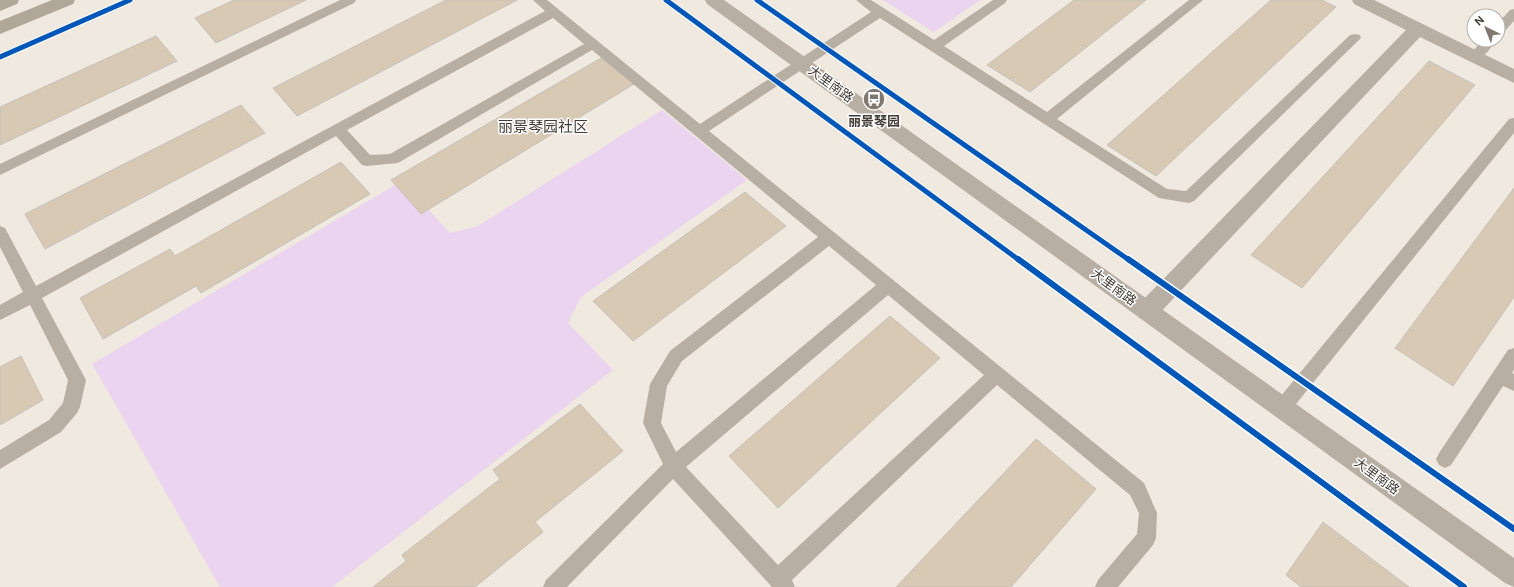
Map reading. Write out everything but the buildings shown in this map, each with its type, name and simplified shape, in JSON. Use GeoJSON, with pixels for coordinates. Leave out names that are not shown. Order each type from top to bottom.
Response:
{"type":"FeatureCollection","features":[{"type":"Feature","properties":{"kind":"main road"},"geometry":{"type":"LineString","coordinates":[[0,5],[11,0]]}},
{"type":"Feature","properties":{"kind":"main road"},"geometry":{"type":"LineString","coordinates":[[0,28],[67,0]]}},
{"type":"Feature","properties":{"kind":"street","name":"大里南路"},"geometry":{"type":"LineString","coordinates":[[713,0],[1514,574]]}},
{"type":"Feature","properties":{"kind":"street"},"geometry":{"type":"LineString","coordinates":[[1360,0],[1514,76]]}},
{"type":"Feature","properties":{"kind":"street"},"geometry":{"type":"LineString","coordinates":[[1147,311],[1418,29]]}},
{"type":"Feature","properties":{"kind":"lane"},"geometry":{"type":"LineString","coordinates":[[0,170],[350,0]]}},
{"type":"Feature","properties":{"kind":"lane"},"geometry":{"type":"LineString","coordinates":[[539,0],[1137,489],[1148,513],[1146,538],[1105,587]]}},
{"type":"Feature","properties":{"kind":"lane"},"geometry":{"type":"LineString","coordinates":[[862,0],[1164,194],[1189,197],[1355,38]]}},
{"type":"Feature","properties":{"kind":"lane"},"geometry":{"type":"LineString","coordinates":[[934,47],[1001,0]]}},
{"type":"Feature","properties":{"kind":"lane"},"geometry":{"type":"LineString","coordinates":[[1048,119],[1197,0]]}},
{"type":"Feature","properties":{"kind":"lane"},"geometry":{"type":"LineString","coordinates":[[0,313],[553,12]]}},
{"type":"Feature","properties":{"kind":"lane"},"geometry":{"type":"LineString","coordinates":[[699,131],[880,12]]}},
{"type":"Feature","properties":{"kind":"lane"},"geometry":{"type":"LineString","coordinates":[[1506,22],[1514,13]]}},
{"type":"Feature","properties":{"kind":"lane"},"geometry":{"type":"LineString","coordinates":[[338,129],[367,161],[393,159],[593,44]]}},
{"type":"Feature","properties":{"kind":"lane"},"geometry":{"type":"LineString","coordinates":[[1474,57],[1482,48]]}},
{"type":"Feature","properties":{"kind":"lane"},"geometry":{"type":"LineString","coordinates":[[1282,408],[1514,123]]}},
{"type":"Feature","properties":{"kind":"lane"},"geometry":{"type":"LineString","coordinates":[[0,232],[77,380],[70,407],[55,426],[0,460]]}},
{"type":"Feature","properties":{"kind":"lane"},"geometry":{"type":"LineString","coordinates":[[830,237],[676,356],[659,384],[652,423],[674,466],[782,583],[997,374]]}},
{"type":"Feature","properties":{"kind":"lane"},"geometry":{"type":"LineString","coordinates":[[553,587],[674,466],[888,285]]}},
{"type":"Feature","properties":{"kind":"lane"},"geometry":{"type":"LineString","coordinates":[[1445,459],[1507,379],[1514,354]]}},
{"type":"Feature","properties":{"kind":"shaded area"},"geometry":{"type":"Polygon","coordinates":[[[883,0],[980,0],[934,32],[883,0]]]}},
{"type":"Feature","properties":{"kind":"shaded area"},"geometry":{"type":"Polygon","coordinates":[[[662,110],[747,180],[581,297],[568,323],[613,370],[332,587],[220,587],[92,364],[402,181],[450,233],[478,226],[662,110]]]}},
{"type":"Feature","properties":{"kind":"cycle path"},"geometry":{"type":"LineString","coordinates":[[0,57],[130,0]]}},
{"type":"Feature","properties":{"kind":"cycle path"},"geometry":{"type":"LineString","coordinates":[[666,0],[1464,587]]}},
{"type":"Feature","properties":{"kind":"cycle path"},"geometry":{"type":"LineString","coordinates":[[757,0],[1514,529]]}},
{"type":"Feature","properties":{"kind":"place","name":"丽景琴园"},"geometry":{"type":"Point","coordinates":[874,99]}},
{"type":"Feature","properties":{"kind":"district","name":"丽景琴园社区"},"geometry":{"type":"Point","coordinates":[543,127]}}]}
